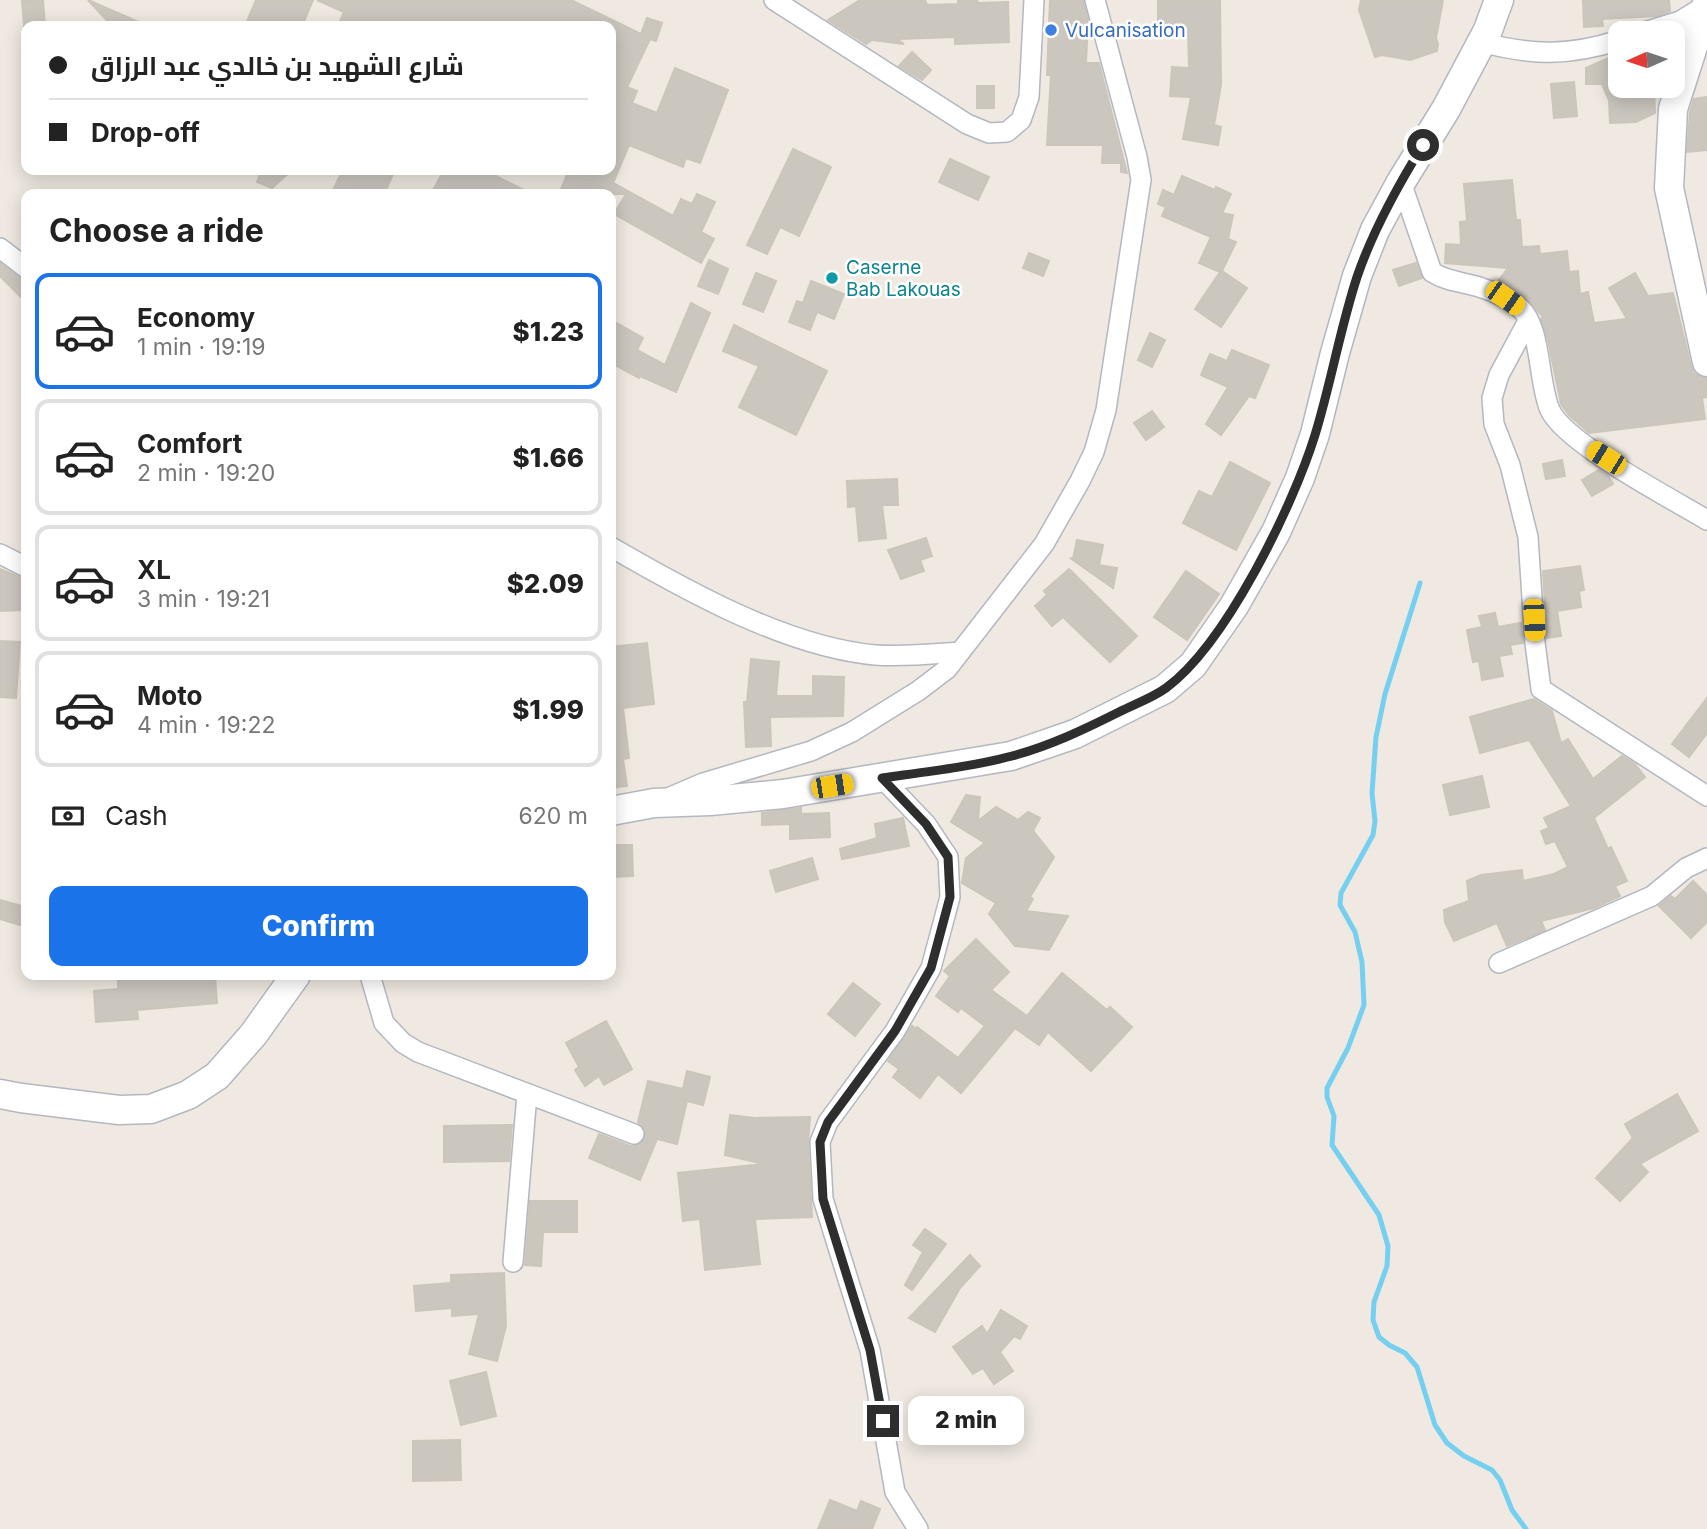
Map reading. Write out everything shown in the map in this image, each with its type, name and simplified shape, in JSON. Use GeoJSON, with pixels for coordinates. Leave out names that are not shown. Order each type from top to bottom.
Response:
{"type":"FeatureCollection","features":[{"type":"Feature","properties":{"kind":"main road"},"geometry":{"type":"LineString","coordinates":[[616,810],[654,803],[710,802],[770,795],[1012,756],[1074,734],[1165,689],[1193,665],[1234,606],[1276,532],[1300,478],[1315,434],[1357,276],[1375,230],[1446,109],[1481,42],[1499,0]]}},
{"type":"Feature","properties":{"kind":"main road"},"geometry":{"type":"LineString","coordinates":[[1707,4],[1672,110],[1669,188],[1707,362]]}},
{"type":"Feature","properties":{"kind":"main road"},"geometry":{"type":"LineString","coordinates":[[0,1094],[119,1110],[150,1109],[188,1095],[217,1076],[253,1035],[292,980]]}},
{"type":"Feature","properties":{"kind":"street"},"geometry":{"type":"LineString","coordinates":[[774,0],[967,124],[989,133],[1007,132],[1021,120],[1029,97],[1034,0]]}},
{"type":"Feature","properties":{"kind":"street"},"geometry":{"type":"LineString","coordinates":[[654,803],[703,783],[811,751],[852,732],[918,691],[947,669],[1044,544],[1080,481],[1094,452],[1106,410],[1141,180],[1095,0]]}},
{"type":"Feature","properties":{"kind":"street"},"geometry":{"type":"LineString","coordinates":[[1679,21],[1707,4]]}},
{"type":"Feature","properties":{"kind":"street"},"geometry":{"type":"LineString","coordinates":[[1481,42],[1516,51],[1546,54],[1608,44]]}},
{"type":"Feature","properties":{"kind":"street"},"geometry":{"type":"LineString","coordinates":[[1401,182],[1432,272],[1441,278],[1482,287],[1522,310],[1538,352],[1550,410],[1561,425],[1586,446],[1707,520]]}},
{"type":"Feature","properties":{"kind":"street"},"geometry":{"type":"LineString","coordinates":[[0,248],[21,264]]}},
{"type":"Feature","properties":{"kind":"street"},"geometry":{"type":"LineString","coordinates":[[1528,321],[1504,363],[1492,398],[1494,424],[1513,477],[1528,537],[1541,689],[1707,796]]}},
{"type":"Feature","properties":{"kind":"street"},"geometry":{"type":"LineString","coordinates":[[616,550],[657,574],[742,615],[803,639],[876,655],[911,656],[960,652]]}},
{"type":"Feature","properties":{"kind":"street"},"geometry":{"type":"LineString","coordinates":[[0,554],[21,565]]}},
{"type":"Feature","properties":{"kind":"street"},"geometry":{"type":"LineString","coordinates":[[882,778],[926,824],[948,857],[950,897],[931,968],[895,1031],[828,1122],[820,1142],[823,1199],[870,1350],[895,1492],[918,1529]]}},
{"type":"Feature","properties":{"kind":"street"},"geometry":{"type":"LineString","coordinates":[[1499,963],[1652,896],[1686,868],[1707,858]]}},
{"type":"Feature","properties":{"kind":"street"},"geometry":{"type":"LineString","coordinates":[[371,980],[384,1023],[403,1043],[418,1052],[634,1134]]}},
{"type":"Feature","properties":{"kind":"street"},"geometry":{"type":"LineString","coordinates":[[513,1262],[527,1094]]}},
{"type":"Feature","properties":{"kind":"building"},"geometry":{"type":"Polygon","coordinates":[[[43,0],[45,21],[24,21],[22,1],[43,0]]]}},
{"type":"Feature","properties":{"kind":"building"},"geometry":{"type":"Polygon","coordinates":[[[88,0],[136,21],[107,21],[88,0]]]}},
{"type":"Feature","properties":{"kind":"building"},"geometry":{"type":"Polygon","coordinates":[[[256,0],[313,0],[304,21],[247,21],[256,0]]]}},
{"type":"Feature","properties":{"kind":"building"},"geometry":{"type":"Polygon","coordinates":[[[317,0],[571,0],[614,21],[340,21],[344,12],[317,0]]]}},
{"type":"Feature","properties":{"kind":"building"},"geometry":{"type":"Polygon","coordinates":[[[860,0],[925,0],[927,5],[958,4],[958,0],[977,0],[978,3],[1008,2],[1009,42],[955,44],[955,37],[897,39],[904,44],[872,40],[866,44],[828,20],[860,0]]]}},
{"type":"Feature","properties":{"kind":"building"},"geometry":{"type":"Polygon","coordinates":[[[1050,0],[1083,0],[1088,20],[1086,63],[1099,63],[1127,173],[1121,172],[1121,163],[1102,163],[1103,145],[1047,145],[1051,75],[1047,75],[1050,0]]]}},
{"type":"Feature","properties":{"kind":"building"},"geometry":{"type":"Polygon","coordinates":[[[1158,0],[1220,0],[1221,85],[1214,125],[1221,127],[1218,145],[1183,139],[1191,97],[1170,96],[1172,67],[1189,68],[1188,26],[1158,26],[1158,0]]]}},
{"type":"Feature","properties":{"kind":"building"},"geometry":{"type":"Polygon","coordinates":[[[1361,0],[1443,0],[1436,38],[1437,51],[1410,60],[1382,55],[1375,57],[1359,10],[1361,0]]]}},
{"type":"Feature","properties":{"kind":"building"},"geometry":{"type":"Polygon","coordinates":[[[1583,0],[1669,0],[1670,11],[1656,16],[1602,19],[1603,26],[1584,27],[1583,0]]]}},
{"type":"Feature","properties":{"kind":"building"},"geometry":{"type":"Polygon","coordinates":[[[647,18],[662,23],[656,41],[650,39],[627,87],[637,91],[632,103],[657,113],[675,68],[728,90],[700,163],[686,158],[683,167],[629,145],[613,183],[673,216],[681,199],[692,204],[697,194],[715,202],[701,232],[714,239],[701,263],[616,215],[626,194],[616,194],[616,189],[561,189],[567,175],[616,175],[616,22],[641,34],[647,18]]]}},
{"type":"Feature","properties":{"kind":"building"},"geometry":{"type":"Polygon","coordinates":[[[912,52],[931,70],[922,80],[899,66],[912,52]]]}},
{"type":"Feature","properties":{"kind":"building"},"geometry":{"type":"Polygon","coordinates":[[[1608,58],[1608,98],[1602,84],[1586,84],[1586,68],[1608,58]]]}},
{"type":"Feature","properties":{"kind":"building"},"geometry":{"type":"Polygon","coordinates":[[[1574,82],[1577,116],[1554,118],[1551,84],[1574,82]]]}},
{"type":"Feature","properties":{"kind":"building"},"geometry":{"type":"Polygon","coordinates":[[[977,86],[994,86],[994,108],[977,108],[977,86]]]}},
{"type":"Feature","properties":{"kind":"building"},"geometry":{"type":"Polygon","coordinates":[[[1707,97],[1707,150],[1687,152],[1690,112],[1694,99],[1707,97]]]}},
{"type":"Feature","properties":{"kind":"building"},"geometry":{"type":"Polygon","coordinates":[[[1608,98],[1654,98],[1655,113],[1636,122],[1610,123],[1608,98]]]}},
{"type":"Feature","properties":{"kind":"building"},"geometry":{"type":"Polygon","coordinates":[[[793,149],[831,167],[799,236],[780,227],[767,254],[747,245],[793,149]]]}},
{"type":"Feature","properties":{"kind":"building"},"geometry":{"type":"Polygon","coordinates":[[[950,159],[989,177],[978,200],[939,182],[950,159]]]}},
{"type":"Feature","properties":{"kind":"building"},"geometry":{"type":"Polygon","coordinates":[[[260,175],[286,175],[272,188],[257,182],[260,175]]]}},
{"type":"Feature","properties":{"kind":"building"},"geometry":{"type":"Polygon","coordinates":[[[340,175],[393,175],[386,189],[334,189],[340,175]]]}},
{"type":"Feature","properties":{"kind":"building"},"geometry":{"type":"Polygon","coordinates":[[[441,175],[494,175],[522,189],[434,189],[441,175]]]}},
{"type":"Feature","properties":{"kind":"building"},"geometry":{"type":"Polygon","coordinates":[[[1182,176],[1231,194],[1222,213],[1233,215],[1228,239],[1236,242],[1222,271],[1247,288],[1221,327],[1195,309],[1220,272],[1199,263],[1211,237],[1162,216],[1166,207],[1158,204],[1163,190],[1174,195],[1182,176]]]}},
{"type":"Feature","properties":{"kind":"building"},"geometry":{"type":"Polygon","coordinates":[[[1512,180],[1522,247],[1539,246],[1540,254],[1567,251],[1569,272],[1578,271],[1580,294],[1588,292],[1594,323],[1627,319],[1609,288],[1635,273],[1648,296],[1673,293],[1691,366],[1695,374],[1707,378],[1707,397],[1702,398],[1705,419],[1589,433],[1561,404],[1541,319],[1543,317],[1527,298],[1498,281],[1508,268],[1445,263],[1446,244],[1461,245],[1460,222],[1467,221],[1464,184],[1512,180]]]}},
{"type":"Feature","properties":{"kind":"building"},"geometry":{"type":"Polygon","coordinates":[[[1029,253],[1049,261],[1043,276],[1023,268],[1029,253]]]}},
{"type":"Feature","properties":{"kind":"building"},"geometry":{"type":"Polygon","coordinates":[[[709,260],[728,269],[718,294],[698,286],[709,260]]]}},
{"type":"Feature","properties":{"kind":"building"},"geometry":{"type":"Polygon","coordinates":[[[0,263],[21,279],[21,297],[0,276],[0,263]]]}},
{"type":"Feature","properties":{"kind":"building"},"geometry":{"type":"Polygon","coordinates":[[[1416,263],[1422,278],[1399,286],[1393,270],[1416,263]]]}},
{"type":"Feature","properties":{"kind":"building"},"geometry":{"type":"Polygon","coordinates":[[[756,273],[776,281],[763,312],[743,304],[756,273]]]}},
{"type":"Feature","properties":{"kind":"building"},"geometry":{"type":"Polygon","coordinates":[[[811,281],[844,294],[834,319],[817,312],[810,330],[789,322],[797,301],[803,303],[811,281]]]}},
{"type":"Feature","properties":{"kind":"building"},"geometry":{"type":"Polygon","coordinates":[[[691,303],[710,313],[676,392],[616,366],[616,323],[643,338],[637,350],[665,365],[691,303]]]}},
{"type":"Feature","properties":{"kind":"building"},"geometry":{"type":"Polygon","coordinates":[[[734,325],[827,371],[796,435],[739,407],[759,366],[723,351],[734,325]]]}},
{"type":"Feature","properties":{"kind":"building"},"geometry":{"type":"Polygon","coordinates":[[[1150,333],[1165,340],[1152,367],[1138,360],[1150,333]]]}},
{"type":"Feature","properties":{"kind":"building"},"geometry":{"type":"Polygon","coordinates":[[[1232,350],[1269,365],[1255,398],[1249,396],[1221,435],[1206,424],[1228,387],[1201,375],[1210,354],[1227,361],[1232,350]]]}},
{"type":"Feature","properties":{"kind":"building"},"geometry":{"type":"Polygon","coordinates":[[[1152,411],[1164,427],[1146,440],[1134,423],[1152,411]]]}},
{"type":"Feature","properties":{"kind":"building"},"geometry":{"type":"Polygon","coordinates":[[[1562,460],[1565,476],[1546,479],[1543,464],[1562,460]]]}},
{"type":"Feature","properties":{"kind":"building"},"geometry":{"type":"Polygon","coordinates":[[[1230,462],[1270,483],[1236,550],[1183,523],[1199,491],[1212,497],[1230,462]]]}},
{"type":"Feature","properties":{"kind":"building"},"geometry":{"type":"Polygon","coordinates":[[[1599,470],[1608,476],[1613,484],[1592,496],[1582,480],[1599,470]]]}},
{"type":"Feature","properties":{"kind":"building"},"geometry":{"type":"Polygon","coordinates":[[[897,479],[898,505],[882,505],[886,538],[859,541],[856,506],[848,507],[847,481],[897,479]]]}},
{"type":"Feature","properties":{"kind":"building"},"geometry":{"type":"Polygon","coordinates":[[[926,538],[932,556],[920,560],[924,571],[901,579],[888,550],[926,538]]]}},
{"type":"Feature","properties":{"kind":"building"},"geometry":{"type":"Polygon","coordinates":[[[1077,540],[1103,545],[1099,565],[1117,568],[1113,588],[1070,558],[1073,559],[1077,540]]]}},
{"type":"Feature","properties":{"kind":"building"},"geometry":{"type":"Polygon","coordinates":[[[1580,566],[1584,590],[1579,591],[1581,607],[1557,611],[1561,636],[1547,638],[1543,571],[1580,566]]]}},
{"type":"Feature","properties":{"kind":"building"},"geometry":{"type":"Polygon","coordinates":[[[0,569],[21,578],[21,610],[0,611],[0,569]]]}},
{"type":"Feature","properties":{"kind":"building"},"geometry":{"type":"Polygon","coordinates":[[[1069,569],[1137,636],[1110,662],[1063,617],[1052,626],[1035,606],[1047,595],[1044,591],[1069,569]]]}},
{"type":"Feature","properties":{"kind":"building"},"geometry":{"type":"Polygon","coordinates":[[[1186,571],[1219,594],[1187,640],[1154,617],[1186,571]]]}},
{"type":"Feature","properties":{"kind":"building"},"geometry":{"type":"Polygon","coordinates":[[[1495,613],[1498,627],[1521,623],[1523,643],[1510,645],[1512,654],[1499,656],[1503,676],[1482,680],[1479,661],[1473,662],[1467,630],[1482,627],[1479,616],[1495,613]]]}},
{"type":"Feature","properties":{"kind":"building"},"geometry":{"type":"Polygon","coordinates":[[[0,641],[20,642],[16,698],[0,697],[0,641]]]}},
{"type":"Feature","properties":{"kind":"building"},"geometry":{"type":"Polygon","coordinates":[[[647,643],[654,704],[623,708],[629,758],[623,759],[627,786],[616,787],[616,646],[647,643]]]}},
{"type":"Feature","properties":{"kind":"building"},"geometry":{"type":"Polygon","coordinates":[[[751,659],[779,662],[776,696],[813,696],[813,676],[844,677],[843,716],[770,717],[771,746],[746,747],[744,702],[747,702],[751,659]]]}},
{"type":"Feature","properties":{"kind":"building"},"geometry":{"type":"Polygon","coordinates":[[[1707,698],[1707,733],[1689,757],[1672,744],[1707,698]]]}},
{"type":"Feature","properties":{"kind":"building"},"geometry":{"type":"Polygon","coordinates":[[[1534,699],[1552,711],[1561,743],[1568,739],[1593,779],[1622,756],[1635,764],[1645,777],[1594,818],[1627,881],[1615,886],[1620,896],[1594,908],[1541,921],[1545,930],[1507,946],[1497,923],[1454,941],[1445,922],[1444,910],[1469,901],[1467,881],[1481,875],[1522,870],[1523,881],[1554,874],[1568,867],[1555,841],[1546,844],[1541,831],[1549,828],[1544,818],[1571,806],[1529,740],[1480,753],[1470,717],[1534,699]]]}},
{"type":"Feature","properties":{"kind":"building"},"geometry":{"type":"Polygon","coordinates":[[[1482,776],[1489,807],[1450,815],[1443,785],[1482,776]]]}},
{"type":"Feature","properties":{"kind":"building"},"geometry":{"type":"Polygon","coordinates":[[[966,795],[980,797],[978,821],[996,807],[1018,820],[1028,812],[1040,818],[1033,831],[1054,857],[1030,897],[1033,899],[1026,911],[1068,916],[1049,950],[1015,946],[989,914],[996,903],[962,883],[966,858],[985,843],[951,822],[966,795]]]}},
{"type":"Feature","properties":{"kind":"building"},"geometry":{"type":"Polygon","coordinates":[[[801,808],[801,814],[829,813],[830,837],[790,839],[790,824],[762,825],[762,813],[801,808]]]}},
{"type":"Feature","properties":{"kind":"building"},"geometry":{"type":"Polygon","coordinates":[[[903,818],[909,846],[842,859],[840,849],[877,838],[875,824],[903,818]]]}},
{"type":"Feature","properties":{"kind":"building"},"geometry":{"type":"Polygon","coordinates":[[[616,845],[632,845],[633,876],[616,877],[616,845]]]}},
{"type":"Feature","properties":{"kind":"building"},"geometry":{"type":"Polygon","coordinates":[[[812,858],[818,879],[776,892],[770,871],[812,858]]]}},
{"type":"Feature","properties":{"kind":"building"},"geometry":{"type":"Polygon","coordinates":[[[1693,881],[1707,895],[1707,922],[1691,938],[1659,906],[1671,896],[1675,899],[1693,881]]]}},
{"type":"Feature","properties":{"kind":"building"},"geometry":{"type":"Polygon","coordinates":[[[0,900],[21,906],[20,925],[0,919],[0,900]]]}},
{"type":"Feature","properties":{"kind":"building"},"geometry":{"type":"Polygon","coordinates":[[[976,939],[1009,972],[991,990],[1027,1016],[1062,973],[1107,1010],[1110,1007],[1132,1027],[1091,1071],[1048,1032],[1039,1045],[1015,1028],[961,1093],[938,1074],[920,1098],[893,1077],[899,1069],[888,1061],[912,1026],[958,1058],[985,1026],[961,1008],[958,1012],[936,996],[950,976],[944,971],[976,939]]]}},
{"type":"Feature","properties":{"kind":"building"},"geometry":{"type":"Polygon","coordinates":[[[118,980],[215,980],[217,1003],[137,1010],[138,1019],[96,1022],[94,991],[118,989],[118,980]]]}},
{"type":"Feature","properties":{"kind":"building"},"geometry":{"type":"Polygon","coordinates":[[[853,983],[880,1004],[855,1036],[828,1014],[853,983]]]}},
{"type":"Feature","properties":{"kind":"building"},"geometry":{"type":"Polygon","coordinates":[[[606,1021],[632,1069],[604,1085],[599,1076],[585,1086],[575,1070],[579,1067],[566,1043],[606,1021]]]}},
{"type":"Feature","properties":{"kind":"building"},"geometry":{"type":"Polygon","coordinates":[[[687,1071],[710,1077],[703,1105],[687,1101],[677,1144],[657,1139],[640,1180],[589,1158],[599,1134],[630,1146],[642,1143],[646,1131],[638,1122],[648,1081],[683,1089],[687,1071]]]}},
{"type":"Feature","properties":{"kind":"building"},"geometry":{"type":"Polygon","coordinates":[[[1677,1094],[1698,1131],[1640,1164],[1648,1172],[1620,1201],[1596,1178],[1633,1138],[1625,1124],[1677,1094]]]}},
{"type":"Feature","properties":{"kind":"building"},"geometry":{"type":"Polygon","coordinates":[[[730,1115],[755,1118],[810,1117],[808,1143],[812,1217],[755,1219],[760,1264],[705,1270],[700,1219],[683,1221],[678,1173],[764,1164],[725,1155],[730,1115]]]}},
{"type":"Feature","properties":{"kind":"building"},"geometry":{"type":"Polygon","coordinates":[[[512,1125],[509,1161],[444,1162],[444,1126],[512,1125]]]}},
{"type":"Feature","properties":{"kind":"building"},"geometry":{"type":"Polygon","coordinates":[[[530,1201],[577,1201],[577,1232],[543,1232],[541,1266],[525,1265],[530,1201]]]}},
{"type":"Feature","properties":{"kind":"building"},"geometry":{"type":"Polygon","coordinates":[[[925,1229],[946,1244],[912,1290],[905,1285],[923,1252],[913,1245],[925,1229]]]}},
{"type":"Feature","properties":{"kind":"building"},"geometry":{"type":"Polygon","coordinates":[[[970,1255],[980,1266],[960,1288],[935,1332],[909,1318],[970,1255]]]}},
{"type":"Feature","properties":{"kind":"building"},"geometry":{"type":"Polygon","coordinates":[[[504,1273],[506,1326],[497,1361],[469,1354],[479,1314],[452,1316],[452,1308],[416,1311],[414,1286],[451,1283],[451,1275],[504,1273]]]}},
{"type":"Feature","properties":{"kind":"building"},"geometry":{"type":"Polygon","coordinates":[[[1001,1310],[1027,1326],[1020,1339],[1014,1336],[1000,1352],[1013,1371],[994,1384],[983,1368],[973,1374],[953,1347],[982,1326],[987,1334],[1001,1310]]]}},
{"type":"Feature","properties":{"kind":"building"},"geometry":{"type":"Polygon","coordinates":[[[486,1372],[496,1416],[461,1425],[450,1381],[486,1372]]]}},
{"type":"Feature","properties":{"kind":"building"},"geometry":{"type":"Polygon","coordinates":[[[460,1440],[461,1480],[413,1481],[413,1441],[460,1440]]]}},
{"type":"Feature","properties":{"kind":"building"},"geometry":{"type":"Polygon","coordinates":[[[830,1500],[857,1511],[861,1501],[880,1509],[872,1529],[818,1529],[830,1500]]]}},
{"type":"Feature","properties":{"kind":"waterway"},"geometry":{"type":"LineString","coordinates":[[1420,583],[1385,694],[1376,737],[1372,793],[1375,821],[1373,835],[1341,893],[1340,905],[1355,932],[1362,962],[1364,1005],[1348,1048],[1327,1088],[1327,1097],[1334,1116],[1332,1145],[1379,1215],[1388,1246],[1387,1266],[1374,1302],[1373,1320],[1379,1337],[1405,1353],[1417,1367],[1435,1425],[1447,1443],[1464,1456],[1492,1470],[1500,1480],[1512,1510],[1526,1529]]}},
{"type":"Feature","properties":{"kind":"place","name":"Vulcanisation"},"geometry":{"type":"Point","coordinates":[1051,30]}},
{"type":"Feature","properties":{"kind":"place","name":"Caserne Bab Lakouas"},"geometry":{"type":"Point","coordinates":[832,278]}},
{"type":"Feature","properties":{"kind":"route"},"geometry":{"type":"LineString","coordinates":[[883,1421],[870,1350],[823,1199],[820,1142],[828,1122],[895,1031],[931,968],[950,897],[948,857],[926,824],[882,778],[1012,756],[1074,734],[1165,689],[1193,665],[1234,606],[1276,532],[1300,478],[1315,434],[1357,276],[1375,230],[1423,145]]}}]}
